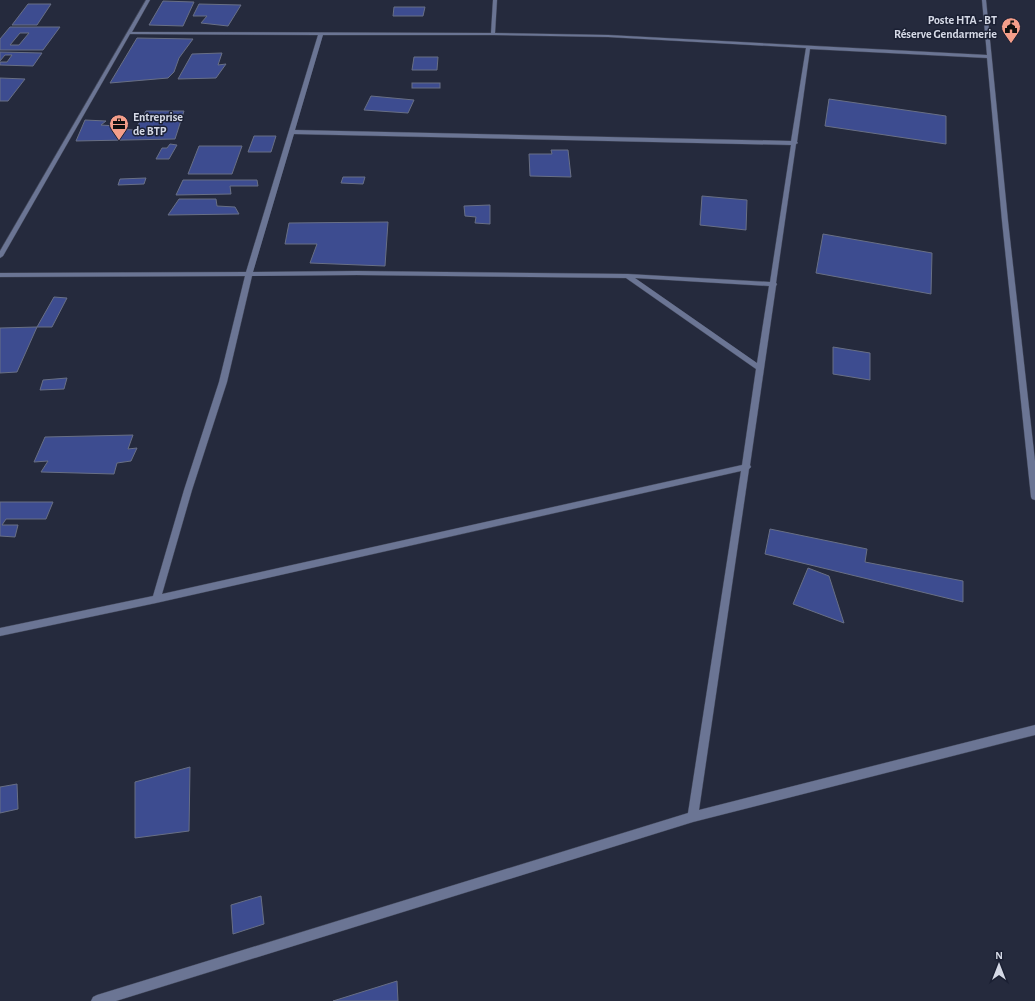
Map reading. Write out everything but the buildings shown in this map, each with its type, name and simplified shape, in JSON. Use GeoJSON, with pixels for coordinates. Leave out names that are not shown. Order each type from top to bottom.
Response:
{"type":"FeatureCollection","features":[{"type":"Feature","properties":{"kind":"street"},"geometry":{"type":"LineString","coordinates":[[0,256],[148,0]]}},
{"type":"Feature","properties":{"kind":"street"},"geometry":{"type":"LineString","coordinates":[[493,34],[495,0]]}},
{"type":"Feature","properties":{"kind":"street"},"geometry":{"type":"LineString","coordinates":[[984,0],[1006,229],[1035,497]]}},
{"type":"Feature","properties":{"kind":"street"},"geometry":{"type":"LineString","coordinates":[[129,33],[493,34],[616,37],[990,57]]}},
{"type":"Feature","properties":{"kind":"street"},"geometry":{"type":"LineString","coordinates":[[156,599],[223,382],[248,273],[321,34]]}},
{"type":"Feature","properties":{"kind":"street"},"geometry":{"type":"LineString","coordinates":[[693,817],[747,467],[808,48]]}},
{"type":"Feature","properties":{"kind":"street"},"geometry":{"type":"LineString","coordinates":[[292,132],[795,143]]}},
{"type":"Feature","properties":{"kind":"street"},"geometry":{"type":"LineString","coordinates":[[0,275],[248,273],[628,276],[774,284]]}},
{"type":"Feature","properties":{"kind":"street"},"geometry":{"type":"LineString","coordinates":[[628,276],[761,369]]}},
{"type":"Feature","properties":{"kind":"street"},"geometry":{"type":"LineString","coordinates":[[0,632],[156,599],[747,467]]}},
{"type":"Feature","properties":{"kind":"street"},"geometry":{"type":"LineString","coordinates":[[97,1001],[693,817],[1035,730]]}},
{"type":"Feature","properties":{"kind":"place","name":"Poste HTA - BT Réserve Gendarmerie"},"geometry":{"type":"Point","coordinates":[1011,44]}},
{"type":"Feature","properties":{"kind":"place","name":"Entreprise de BTP"},"geometry":{"type":"Point","coordinates":[119,141]}}]}
